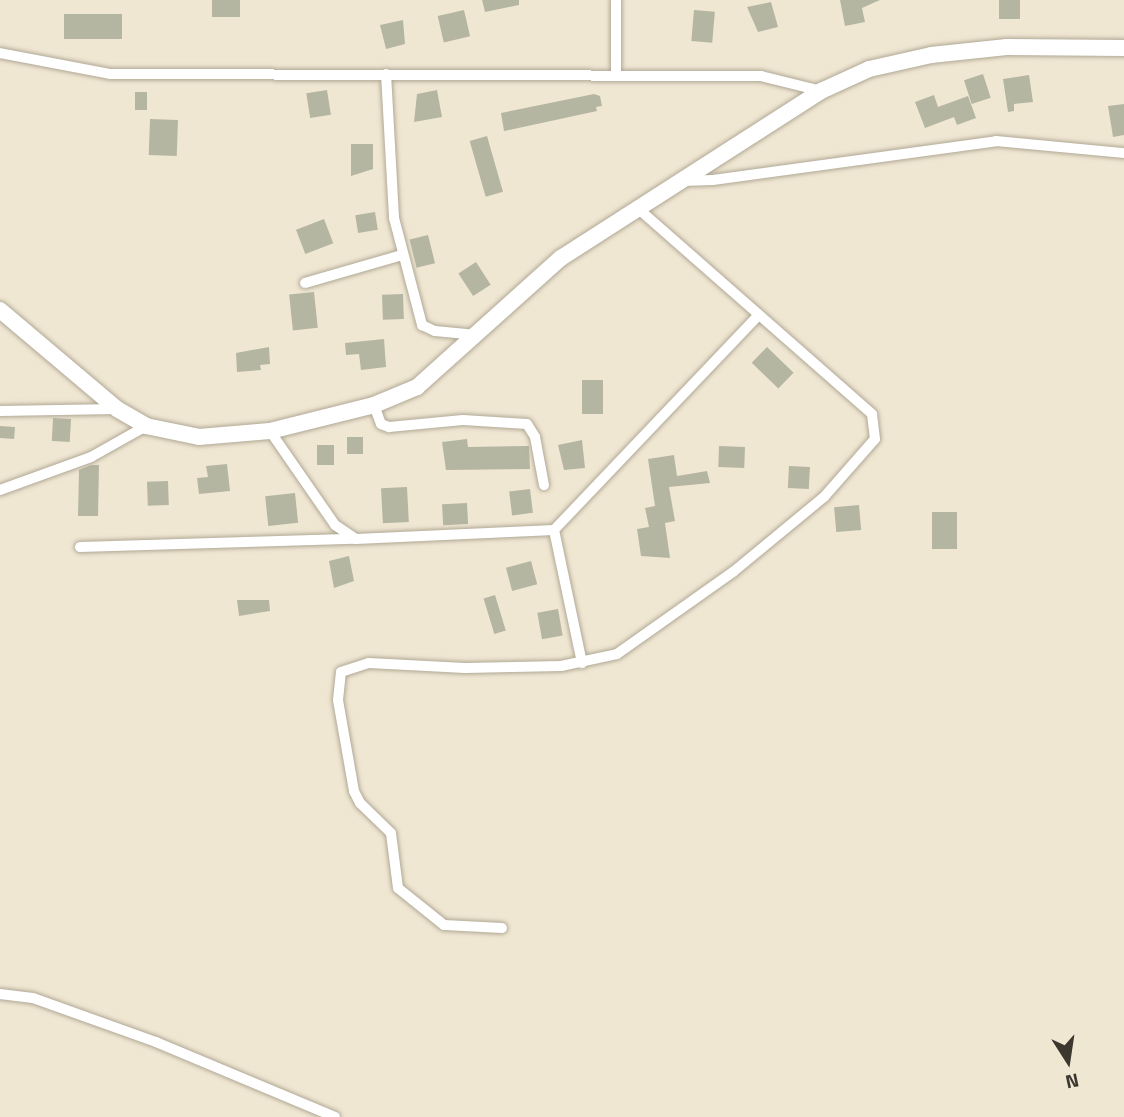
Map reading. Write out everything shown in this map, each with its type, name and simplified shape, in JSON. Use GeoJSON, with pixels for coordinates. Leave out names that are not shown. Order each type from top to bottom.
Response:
{"type":"FeatureCollection","features":[{"type":"Feature","properties":{"kind":"street"},"geometry":{"type":"LineString","coordinates":[[616,0],[616,75]]}},
{"type":"Feature","properties":{"kind":"street"},"geometry":{"type":"LineString","coordinates":[[0,310],[117,409],[146,426],[199,437],[270,431],[374,405],[417,387],[561,258],[636,207],[821,91],[869,69],[931,55],[1007,47],[1124,48]]}},
{"type":"Feature","properties":{"kind":"street"},"geometry":{"type":"LineString","coordinates":[[0,53],[110,74],[761,76],[821,91]]}},
{"type":"Feature","properties":{"kind":"street"},"geometry":{"type":"LineString","coordinates":[[386,74],[392,202],[402,255],[424,328],[477,335]]}},
{"type":"Feature","properties":{"kind":"street"},"geometry":{"type":"LineString","coordinates":[[678,181],[713,180],[996,141],[1124,153]]}},
{"type":"Feature","properties":{"kind":"street"},"geometry":{"type":"LineString","coordinates":[[502,928],[444,925],[398,888],[391,833],[360,803],[354,791],[338,678],[345,668],[359,663],[478,668],[582,663],[628,649],[733,572],[824,497],[875,439],[872,414],[636,207]]}},
{"type":"Feature","properties":{"kind":"street"},"geometry":{"type":"LineString","coordinates":[[306,283],[402,255]]}},
{"type":"Feature","properties":{"kind":"street"},"geometry":{"type":"LineString","coordinates":[[80,547],[554,530],[759,315]]}},
{"type":"Feature","properties":{"kind":"street"},"geometry":{"type":"LineString","coordinates":[[374,405],[381,424],[389,427],[463,420],[527,424],[535,437],[544,485]]}},
{"type":"Feature","properties":{"kind":"street"},"geometry":{"type":"LineString","coordinates":[[0,411],[117,409]]}},
{"type":"Feature","properties":{"kind":"street"},"geometry":{"type":"LineString","coordinates":[[0,490],[91,457],[146,426]]}},
{"type":"Feature","properties":{"kind":"street"},"geometry":{"type":"LineString","coordinates":[[270,431],[335,525],[356,539]]}},
{"type":"Feature","properties":{"kind":"street"},"geometry":{"type":"LineString","coordinates":[[554,530],[582,663]]}},
{"type":"Feature","properties":{"kind":"street"},"geometry":{"type":"LineString","coordinates":[[0,994],[33,998],[156,1042],[335,1117]]}},
{"type":"Feature","properties":{"kind":"building"},"geometry":{"type":"Polygon","coordinates":[[[212,0],[240,0],[240,17],[212,17],[212,0]]]}},
{"type":"Feature","properties":{"kind":"building"},"geometry":{"type":"Polygon","coordinates":[[[482,0],[519,0],[519,5],[485,12],[482,0]]]}},
{"type":"Feature","properties":{"kind":"building"},"geometry":{"type":"Polygon","coordinates":[[[840,0],[880,0],[862,8],[865,22],[845,26],[840,0]]]}},
{"type":"Feature","properties":{"kind":"building"},"geometry":{"type":"Polygon","coordinates":[[[999,0],[1020,0],[1020,19],[999,19],[999,0]]]}},
{"type":"Feature","properties":{"kind":"building"},"geometry":{"type":"Polygon","coordinates":[[[771,2],[778,27],[758,32],[747,7],[771,2]]]}},
{"type":"Feature","properties":{"kind":"building"},"geometry":{"type":"Polygon","coordinates":[[[464,10],[470,36],[444,42],[438,16],[464,10]]]}},
{"type":"Feature","properties":{"kind":"building"},"geometry":{"type":"Polygon","coordinates":[[[694,10],[715,12],[712,43],[691,41],[694,10]]]}},
{"type":"Feature","properties":{"kind":"building"},"geometry":{"type":"Polygon","coordinates":[[[64,14],[122,14],[122,39],[64,39],[64,14]]]}},
{"type":"Feature","properties":{"kind":"building"},"geometry":{"type":"Polygon","coordinates":[[[403,20],[405,44],[386,49],[380,25],[403,20]]]}},
{"type":"Feature","properties":{"kind":"building"},"geometry":{"type":"Polygon","coordinates":[[[983,74],[991,98],[972,104],[964,80],[983,74]]]}},
{"type":"Feature","properties":{"kind":"building"},"geometry":{"type":"Polygon","coordinates":[[[1029,75],[1033,102],[1014,104],[1014,111],[1008,112],[1003,79],[1029,75]]]}},
{"type":"Feature","properties":{"kind":"building"},"geometry":{"type":"Polygon","coordinates":[[[327,90],[331,115],[310,118],[306,93],[327,90]]]}},
{"type":"Feature","properties":{"kind":"building"},"geometry":{"type":"Polygon","coordinates":[[[437,90],[442,117],[414,122],[417,94],[437,90]]]}},
{"type":"Feature","properties":{"kind":"building"},"geometry":{"type":"Polygon","coordinates":[[[135,92],[147,92],[147,110],[135,110],[135,92]]]}},
{"type":"Feature","properties":{"kind":"building"},"geometry":{"type":"Polygon","coordinates":[[[594,94],[600,96],[602,106],[596,107],[597,111],[504,131],[501,113],[594,94]]]}},
{"type":"Feature","properties":{"kind":"building"},"geometry":{"type":"Polygon","coordinates":[[[934,95],[938,107],[968,96],[976,118],[957,125],[954,117],[925,128],[915,102],[934,95]]]}},
{"type":"Feature","properties":{"kind":"building"},"geometry":{"type":"Polygon","coordinates":[[[1124,104],[1124,135],[1113,137],[1108,106],[1124,104]]]}},
{"type":"Feature","properties":{"kind":"building"},"geometry":{"type":"Polygon","coordinates":[[[150,119],[178,120],[177,156],[149,155],[150,119]]]}},
{"type":"Feature","properties":{"kind":"building"},"geometry":{"type":"Polygon","coordinates":[[[487,136],[503,192],[486,197],[470,141],[487,136]]]}},
{"type":"Feature","properties":{"kind":"building"},"geometry":{"type":"Polygon","coordinates":[[[351,144],[373,144],[373,169],[351,176],[351,144]]]}},
{"type":"Feature","properties":{"kind":"building"},"geometry":{"type":"Polygon","coordinates":[[[375,212],[378,230],[358,233],[355,215],[375,212]]]}},
{"type":"Feature","properties":{"kind":"building"},"geometry":{"type":"Polygon","coordinates":[[[324,219],[333,243],[305,254],[296,230],[324,219]]]}},
{"type":"Feature","properties":{"kind":"building"},"geometry":{"type":"Polygon","coordinates":[[[428,235],[435,263],[417,268],[410,240],[428,235]]]}},
{"type":"Feature","properties":{"kind":"building"},"geometry":{"type":"Polygon","coordinates":[[[476,262],[491,285],[473,296],[458,273],[476,262]]]}},
{"type":"Feature","properties":{"kind":"building"},"geometry":{"type":"Polygon","coordinates":[[[314,292],[318,328],[293,330],[289,295],[314,292]]]}},
{"type":"Feature","properties":{"kind":"building"},"geometry":{"type":"Polygon","coordinates":[[[403,294],[404,319],[383,320],[382,295],[403,294]]]}},
{"type":"Feature","properties":{"kind":"building"},"geometry":{"type":"Polygon","coordinates":[[[384,339],[386,367],[361,370],[359,354],[346,355],[345,343],[384,339]]]}},
{"type":"Feature","properties":{"kind":"building"},"geometry":{"type":"Polygon","coordinates":[[[269,347],[270,364],[260,365],[261,370],[237,372],[236,353],[269,347]]]}},
{"type":"Feature","properties":{"kind":"building"},"geometry":{"type":"Polygon","coordinates":[[[767,347],[794,373],[778,389],[752,363],[767,347]]]}},
{"type":"Feature","properties":{"kind":"building"},"geometry":{"type":"Polygon","coordinates":[[[582,380],[603,380],[603,414],[582,414],[582,380]]]}},
{"type":"Feature","properties":{"kind":"building"},"geometry":{"type":"Polygon","coordinates":[[[53,418],[71,419],[70,442],[52,441],[53,418]]]}},
{"type":"Feature","properties":{"kind":"building"},"geometry":{"type":"Polygon","coordinates":[[[0,426],[15,427],[14,439],[0,438],[0,426]]]}},
{"type":"Feature","properties":{"kind":"building"},"geometry":{"type":"Polygon","coordinates":[[[347,437],[363,437],[363,454],[347,454],[347,437]]]}},
{"type":"Feature","properties":{"kind":"building"},"geometry":{"type":"Polygon","coordinates":[[[467,439],[468,447],[529,446],[530,469],[446,470],[442,442],[467,439]]]}},
{"type":"Feature","properties":{"kind":"building"},"geometry":{"type":"Polygon","coordinates":[[[582,440],[585,468],[564,470],[558,445],[582,440]]]}},
{"type":"Feature","properties":{"kind":"building"},"geometry":{"type":"Polygon","coordinates":[[[317,445],[334,445],[334,465],[317,465],[317,445]]]}},
{"type":"Feature","properties":{"kind":"building"},"geometry":{"type":"Polygon","coordinates":[[[719,446],[745,447],[744,468],[718,467],[719,446]]]}},
{"type":"Feature","properties":{"kind":"building"},"geometry":{"type":"Polygon","coordinates":[[[674,455],[677,476],[707,471],[710,483],[669,487],[675,521],[665,523],[670,558],[641,556],[637,529],[649,527],[645,508],[655,506],[648,459],[674,455]]]}},
{"type":"Feature","properties":{"kind":"building"},"geometry":{"type":"Polygon","coordinates":[[[227,464],[230,491],[199,494],[197,478],[208,477],[206,466],[227,464]]]}},
{"type":"Feature","properties":{"kind":"building"},"geometry":{"type":"Polygon","coordinates":[[[99,465],[98,516],[78,516],[79,470],[99,465]]]}},
{"type":"Feature","properties":{"kind":"building"},"geometry":{"type":"Polygon","coordinates":[[[789,466],[810,467],[809,489],[788,488],[789,466]]]}},
{"type":"Feature","properties":{"kind":"building"},"geometry":{"type":"Polygon","coordinates":[[[168,481],[169,505],[148,506],[147,482],[168,481]]]}},
{"type":"Feature","properties":{"kind":"building"},"geometry":{"type":"Polygon","coordinates":[[[407,487],[409,522],[383,523],[381,488],[407,487]]]}},
{"type":"Feature","properties":{"kind":"building"},"geometry":{"type":"Polygon","coordinates":[[[530,489],[533,513],[512,515],[509,492],[530,489]]]}},
{"type":"Feature","properties":{"kind":"building"},"geometry":{"type":"Polygon","coordinates":[[[295,493],[298,523],[268,526],[265,496],[295,493]]]}},
{"type":"Feature","properties":{"kind":"building"},"geometry":{"type":"Polygon","coordinates":[[[467,503],[468,524],[443,525],[442,504],[467,503]]]}},
{"type":"Feature","properties":{"kind":"building"},"geometry":{"type":"Polygon","coordinates":[[[859,505],[861,530],[836,532],[834,507],[859,505]]]}},
{"type":"Feature","properties":{"kind":"building"},"geometry":{"type":"Polygon","coordinates":[[[932,512],[957,512],[957,549],[932,549],[932,512]]]}},
{"type":"Feature","properties":{"kind":"building"},"geometry":{"type":"Polygon","coordinates":[[[349,556],[354,581],[334,588],[329,561],[349,556]]]}},
{"type":"Feature","properties":{"kind":"building"},"geometry":{"type":"Polygon","coordinates":[[[531,561],[537,584],[512,591],[506,568],[531,561]]]}},
{"type":"Feature","properties":{"kind":"building"},"geometry":{"type":"Polygon","coordinates":[[[495,595],[506,630],[494,634],[484,599],[495,595]]]}},
{"type":"Feature","properties":{"kind":"building"},"geometry":{"type":"Polygon","coordinates":[[[237,600],[269,600],[270,611],[239,616],[237,600]]]}},
{"type":"Feature","properties":{"kind":"building"},"geometry":{"type":"Polygon","coordinates":[[[558,609],[563,636],[542,639],[537,613],[558,609]]]}}]}
